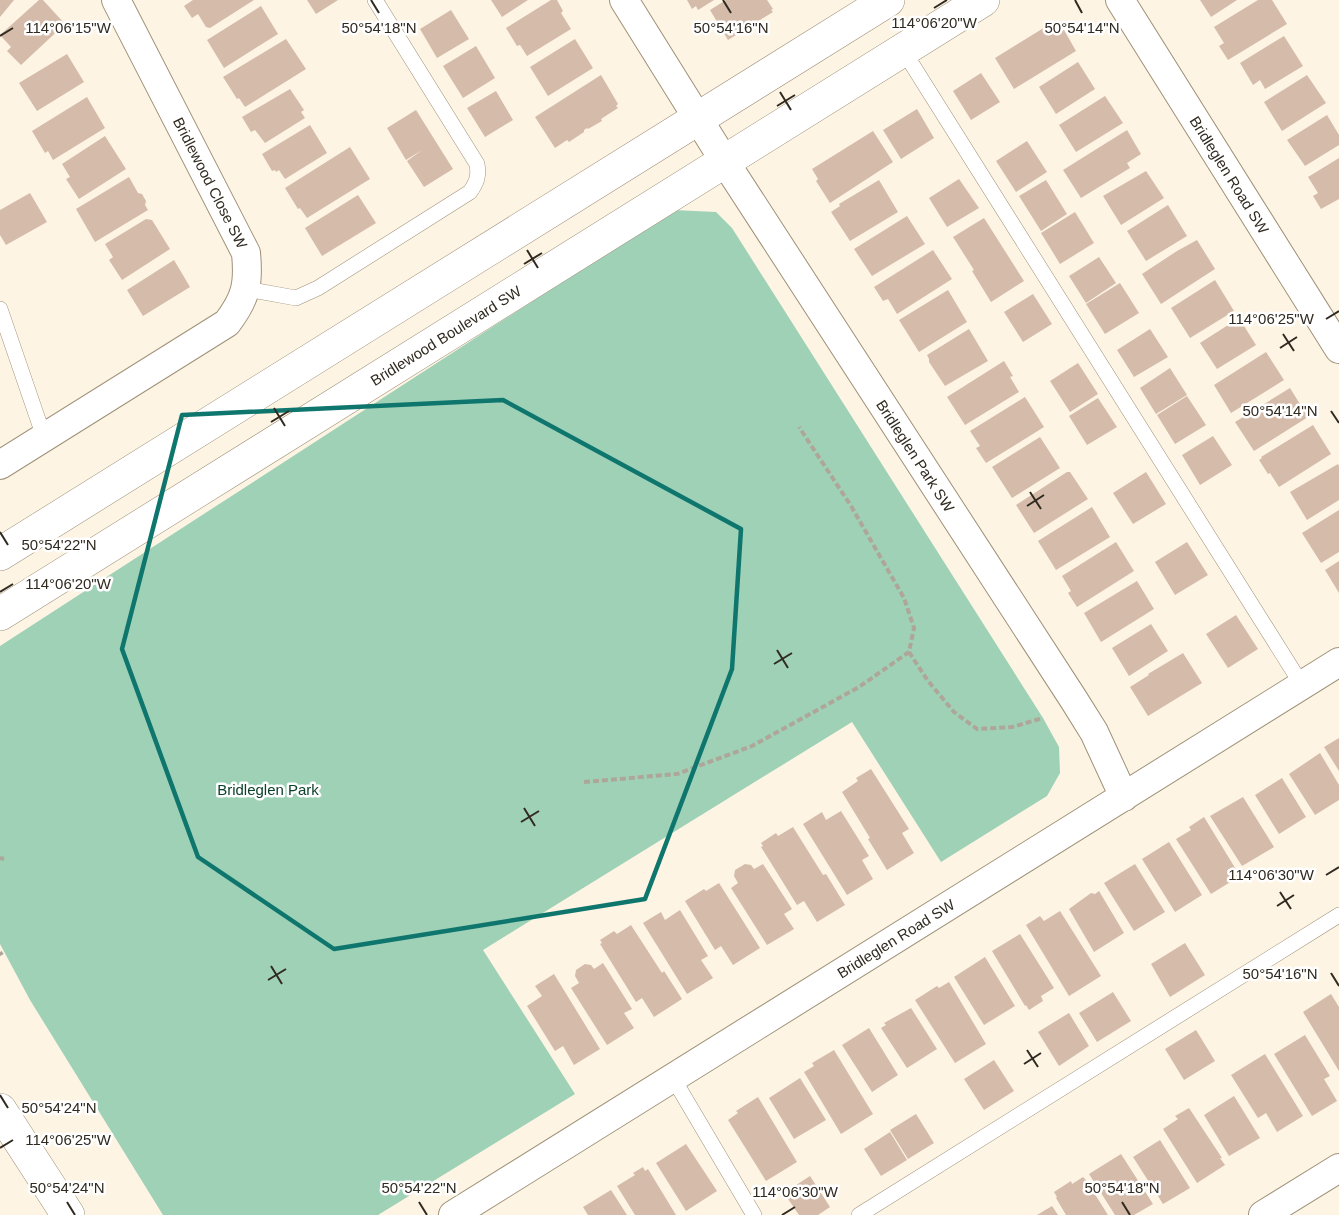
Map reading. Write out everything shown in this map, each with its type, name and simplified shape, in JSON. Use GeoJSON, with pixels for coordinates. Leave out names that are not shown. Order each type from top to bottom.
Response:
{"type":"FeatureCollection","features":[{"type":"Feature","properties":{"kind":"street","name":"Bridlewood Close SW"},"geometry":{"type":"LineString","coordinates":[[0,465],[227,323],[246,289],[248,268],[246,253],[116,0]]}},
{"type":"Feature","properties":{"kind":"street"},"geometry":{"type":"LineString","coordinates":[[624,0],[698,119]]}},
{"type":"Feature","properties":{"kind":"street","name":"Bridlewood Boulevard SW"},"geometry":{"type":"LineString","coordinates":[[0,614],[983,0]]}},
{"type":"Feature","properties":{"kind":"street","name":"Bridleglen Road SW"},"geometry":{"type":"LineString","coordinates":[[1119,0],[1339,349]]}},
{"type":"Feature","properties":{"kind":"street"},"geometry":{"type":"LineString","coordinates":[[0,554],[698,119],[878,2]]}},
{"type":"Feature","properties":{"kind":"street","name":"Bridleglen Park SW"},"geometry":{"type":"LineString","coordinates":[[698,119],[1074,700],[1094,732],[1124,797]]}},
{"type":"Feature","properties":{"kind":"street","name":"Bridleglen Road SW"},"geometry":{"type":"LineString","coordinates":[[453,1215],[1339,662]]}},
{"type":"Feature","properties":{"kind":"street"},"geometry":{"type":"LineString","coordinates":[[0,1110],[68,1215]]}},
{"type":"Feature","properties":{"kind":"street"},"geometry":{"type":"LineString","coordinates":[[1263,1215],[1339,1168]]}},
{"type":"Feature","properties":{"kind":"lane"},"geometry":{"type":"LineString","coordinates":[[246,289],[296,297],[318,288],[470,192],[476,183],[479,173],[477,164],[375,0]]}},
{"type":"Feature","properties":{"kind":"lane"},"geometry":{"type":"LineString","coordinates":[[903,50],[1302,685]]}},
{"type":"Feature","properties":{"kind":"lane"},"geometry":{"type":"LineString","coordinates":[[0,309],[44,437]]}},
{"type":"Feature","properties":{"kind":"lane"},"geometry":{"type":"LineString","coordinates":[[859,1215],[1339,915]]}},
{"type":"Feature","properties":{"kind":"lane"},"geometry":{"type":"LineString","coordinates":[[673,1078],[754,1215]]}},
{"type":"Feature","properties":{"kind":"path"},"geometry":{"type":"LineString","coordinates":[[584,782],[677,774],[752,746],[859,687],[909,652],[914,628],[904,598],[851,506],[799,427]]}},
{"type":"Feature","properties":{"kind":"path"},"geometry":{"type":"LineString","coordinates":[[909,652],[928,681],[954,712],[977,729],[1012,727],[1043,718]]}},
{"type":"Feature","properties":{"kind":"highlighted area"},"geometry":{"type":"Polygon","coordinates":[[[503,400],[741,529],[732,669],[645,899],[334,949],[198,857],[122,649],[182,415],[503,400]]]}},
{"type":"Feature","properties":{"kind":"green space","name":"Bridleglen Park"},"geometry":{"type":"Polygon","coordinates":[[[673,210],[716,212],[732,228],[1043,718],[1059,747],[1060,773],[1047,796],[941,862],[852,722],[483,950],[575,1094],[378,1215],[163,1215],[30,1000],[0,944],[0,646],[673,210]]]}},
{"type":"Feature","properties":{"kind":"building"},"geometry":{"type":"Polygon","coordinates":[[[0,0],[14,0],[0,17],[0,0]]]}},
{"type":"Feature","properties":{"kind":"building"},"geometry":{"type":"Polygon","coordinates":[[[39,0],[43,0],[65,24],[21,65],[7,51],[11,47],[0,35],[39,0]]]}},
{"type":"Feature","properties":{"kind":"building"},"geometry":{"type":"Polygon","coordinates":[[[193,0],[254,0],[210,28],[206,27],[198,14],[192,18],[184,6],[193,0]]]}},
{"type":"Feature","properties":{"kind":"building"},"geometry":{"type":"Polygon","coordinates":[[[307,0],[338,0],[316,14],[307,0]]]}},
{"type":"Feature","properties":{"kind":"building"},"geometry":{"type":"Polygon","coordinates":[[[491,0],[528,0],[502,17],[491,0]]]}},
{"type":"Feature","properties":{"kind":"building"},"geometry":{"type":"Polygon","coordinates":[[[551,0],[557,0],[563,11],[561,13],[571,29],[527,56],[520,45],[517,46],[506,28],[551,0]]]}},
{"type":"Feature","properties":{"kind":"building"},"geometry":{"type":"Polygon","coordinates":[[[687,0],[714,0],[698,10],[696,6],[692,9],[687,0]]]}},
{"type":"Feature","properties":{"kind":"building"},"geometry":{"type":"Polygon","coordinates":[[[726,0],[767,0],[773,12],[728,40],[710,10],[726,0]]]}},
{"type":"Feature","properties":{"kind":"building"},"geometry":{"type":"Polygon","coordinates":[[[1200,0],[1237,0],[1211,17],[1200,0]]]}},
{"type":"Feature","properties":{"kind":"building"},"geometry":{"type":"Polygon","coordinates":[[[1258,0],[1272,0],[1287,24],[1228,60],[1219,46],[1224,43],[1214,27],[1258,0]]]}},
{"type":"Feature","properties":{"kind":"building"},"geometry":{"type":"Polygon","coordinates":[[[261,6],[278,34],[224,68],[207,40],[261,6]]]}},
{"type":"Feature","properties":{"kind":"building"},"geometry":{"type":"Polygon","coordinates":[[[451,10],[469,39],[437,58],[420,29],[451,10]]]}},
{"type":"Feature","properties":{"kind":"building"},"geometry":{"type":"Polygon","coordinates":[[[1055,21],[1062,31],[1064,30],[1076,51],[1014,89],[995,58],[1055,21]]]}},
{"type":"Feature","properties":{"kind":"building"},"geometry":{"type":"Polygon","coordinates":[[[1284,36],[1303,66],[1265,89],[1260,80],[1253,85],[1240,63],[1284,36]]]}},
{"type":"Feature","properties":{"kind":"building"},"geometry":{"type":"Polygon","coordinates":[[[286,39],[306,69],[245,107],[223,77],[286,39]]]}},
{"type":"Feature","properties":{"kind":"building"},"geometry":{"type":"Polygon","coordinates":[[[575,39],[593,68],[548,96],[530,67],[575,39]]]}},
{"type":"Feature","properties":{"kind":"building"},"geometry":{"type":"Polygon","coordinates":[[[476,46],[495,78],[463,98],[443,66],[476,46]]]}},
{"type":"Feature","properties":{"kind":"building"},"geometry":{"type":"Polygon","coordinates":[[[67,54],[84,82],[37,111],[19,83],[67,54]]]}},
{"type":"Feature","properties":{"kind":"building"},"geometry":{"type":"Polygon","coordinates":[[[1078,62],[1095,89],[1056,114],[1039,87],[1078,62]]]}},
{"type":"Feature","properties":{"kind":"building"},"geometry":{"type":"Polygon","coordinates":[[[981,73],[1000,102],[971,120],[953,91],[981,73]]]}},
{"type":"Feature","properties":{"kind":"building"},"geometry":{"type":"Polygon","coordinates":[[[601,75],[618,104],[616,106],[618,108],[569,142],[567,140],[555,148],[535,117],[601,75]]]}},
{"type":"Feature","properties":{"kind":"building"},"geometry":{"type":"Polygon","coordinates":[[[1307,75],[1326,103],[1282,131],[1264,102],[1307,75]]]}},
{"type":"Feature","properties":{"kind":"building"},"geometry":{"type":"Polygon","coordinates":[[[290,89],[304,110],[301,112],[305,118],[265,143],[255,130],[251,132],[242,117],[290,89]]]}},
{"type":"Feature","properties":{"kind":"building"},"geometry":{"type":"Polygon","coordinates":[[[496,91],[513,120],[485,137],[467,108],[496,91]]]}},
{"type":"Feature","properties":{"kind":"building"},"geometry":{"type":"Polygon","coordinates":[[[1105,96],[1123,123],[1076,152],[1059,125],[1105,96]]]}},
{"type":"Feature","properties":{"kind":"building"},"geometry":{"type":"Polygon","coordinates":[[[87,97],[105,128],[53,160],[48,151],[45,153],[32,131],[87,97]]]}},
{"type":"Feature","properties":{"kind":"building"},"geometry":{"type":"Polygon","coordinates":[[[917,109],[934,138],[901,159],[883,130],[917,109]]]}},
{"type":"Feature","properties":{"kind":"building"},"geometry":{"type":"Polygon","coordinates":[[[416,110],[453,169],[424,187],[407,161],[422,150],[406,160],[387,128],[416,110]]]}},
{"type":"Feature","properties":{"kind":"building"},"geometry":{"type":"Polygon","coordinates":[[[1327,115],[1339,135],[1339,145],[1305,166],[1287,140],[1327,115]]]}},
{"type":"Feature","properties":{"kind":"building"},"geometry":{"type":"Polygon","coordinates":[[[310,125],[327,153],[285,179],[279,170],[272,171],[262,154],[310,125]]]}},
{"type":"Feature","properties":{"kind":"building"},"geometry":{"type":"Polygon","coordinates":[[[1127,130],[1141,154],[1127,163],[1130,168],[1081,198],[1063,170],[1127,130]]]}},
{"type":"Feature","properties":{"kind":"building"},"geometry":{"type":"Polygon","coordinates":[[[873,131],[893,162],[830,203],[816,181],[818,179],[812,169],[873,131]]]}},
{"type":"Feature","properties":{"kind":"building"},"geometry":{"type":"Polygon","coordinates":[[[105,136],[126,169],[79,199],[66,179],[70,177],[62,164],[105,136]]]}},
{"type":"Feature","properties":{"kind":"building"},"geometry":{"type":"Polygon","coordinates":[[[1027,141],[1047,172],[1016,192],[996,161],[1027,141]]]}},
{"type":"Feature","properties":{"kind":"building"},"geometry":{"type":"Polygon","coordinates":[[[350,147],[370,179],[307,218],[300,208],[298,209],[285,188],[350,147]]]}},
{"type":"Feature","properties":{"kind":"building"},"geometry":{"type":"Polygon","coordinates":[[[1339,158],[1339,199],[1321,209],[1313,196],[1318,193],[1308,177],[1339,158]]]}},
{"type":"Feature","properties":{"kind":"building"},"geometry":{"type":"Polygon","coordinates":[[[1146,171],[1164,198],[1121,225],[1103,196],[1146,171]]]}},
{"type":"Feature","properties":{"kind":"building"},"geometry":{"type":"Polygon","coordinates":[[[129,177],[138,193],[142,194],[148,210],[95,242],[76,209],[129,177]]]}},
{"type":"Feature","properties":{"kind":"building"},"geometry":{"type":"Polygon","coordinates":[[[959,179],[979,208],[947,227],[929,198],[959,179]]]}},
{"type":"Feature","properties":{"kind":"building"},"geometry":{"type":"Polygon","coordinates":[[[879,180],[898,212],[850,241],[831,212],[840,206],[839,204],[879,180]]]}},
{"type":"Feature","properties":{"kind":"building"},"geometry":{"type":"Polygon","coordinates":[[[1046,180],[1067,214],[1041,231],[1019,196],[1046,180]]]}},
{"type":"Feature","properties":{"kind":"building"},"geometry":{"type":"Polygon","coordinates":[[[30,193],[47,222],[6,245],[0,235],[0,210],[30,193]]]}},
{"type":"Feature","properties":{"kind":"building"},"geometry":{"type":"Polygon","coordinates":[[[358,195],[376,223],[322,256],[305,228],[358,195]]]}},
{"type":"Feature","properties":{"kind":"building"},"geometry":{"type":"Polygon","coordinates":[[[1168,205],[1187,236],[1146,261],[1127,231],[1168,205]]]}},
{"type":"Feature","properties":{"kind":"building"},"geometry":{"type":"Polygon","coordinates":[[[1075,212],[1094,243],[1060,264],[1041,233],[1075,212]]]}},
{"type":"Feature","properties":{"kind":"building"},"geometry":{"type":"Polygon","coordinates":[[[907,216],[925,244],[872,276],[854,249],[907,216]]]}},
{"type":"Feature","properties":{"kind":"building"},"geometry":{"type":"Polygon","coordinates":[[[984,218],[1024,281],[991,302],[953,237],[984,218]]]}},
{"type":"Feature","properties":{"kind":"building"},"geometry":{"type":"Polygon","coordinates":[[[146,219],[152,220],[170,249],[122,280],[109,260],[113,257],[105,244],[146,219]]]}},
{"type":"Feature","properties":{"kind":"building"},"geometry":{"type":"Polygon","coordinates":[[[1197,240],[1215,269],[1161,304],[1142,274],[1197,240]]]}},
{"type":"Feature","properties":{"kind":"building"},"geometry":{"type":"Polygon","coordinates":[[[933,250],[952,279],[897,314],[888,299],[883,301],[874,287],[933,250]]]}},
{"type":"Feature","properties":{"kind":"building"},"geometry":{"type":"Polygon","coordinates":[[[1099,257],[1116,283],[1086,303],[1069,276],[1099,257]]]}},
{"type":"Feature","properties":{"kind":"building"},"geometry":{"type":"Polygon","coordinates":[[[174,260],[190,287],[143,316],[127,290],[174,260]]]}},
{"type":"Feature","properties":{"kind":"building"},"geometry":{"type":"Polygon","coordinates":[[[1215,280],[1234,311],[1190,338],[1171,308],[1215,280]]]}},
{"type":"Feature","properties":{"kind":"building"},"geometry":{"type":"Polygon","coordinates":[[[1120,283],[1139,313],[1105,334],[1086,304],[1120,283]]]}},
{"type":"Feature","properties":{"kind":"building"},"geometry":{"type":"Polygon","coordinates":[[[948,290],[967,322],[919,352],[899,320],[948,290]]]}},
{"type":"Feature","properties":{"kind":"building"},"geometry":{"type":"Polygon","coordinates":[[[1033,294],[1052,324],[1023,342],[1004,312],[1033,294]]]}},
{"type":"Feature","properties":{"kind":"building"},"geometry":{"type":"Polygon","coordinates":[[[1239,318],[1256,345],[1217,369],[1200,343],[1239,318]]]}},
{"type":"Feature","properties":{"kind":"building"},"geometry":{"type":"Polygon","coordinates":[[[969,329],[988,361],[945,386],[927,355],[969,329]]]}},
{"type":"Feature","properties":{"kind":"building"},"geometry":{"type":"Polygon","coordinates":[[[1150,329],[1168,357],[1134,377],[1117,350],[1150,329]]]}},
{"type":"Feature","properties":{"kind":"building"},"geometry":{"type":"Polygon","coordinates":[[[1266,352],[1284,380],[1231,413],[1214,385],[1266,352]]]}},
{"type":"Feature","properties":{"kind":"building"},"geometry":{"type":"Polygon","coordinates":[[[1004,361],[1019,392],[965,425],[947,397],[1004,361]]]}},
{"type":"Feature","properties":{"kind":"building"},"geometry":{"type":"Polygon","coordinates":[[[1078,363],[1098,394],[1070,412],[1050,381],[1078,363]]]}},
{"type":"Feature","properties":{"kind":"building"},"geometry":{"type":"Polygon","coordinates":[[[1170,368],[1187,395],[1156,414],[1140,388],[1170,368]]]}},
{"type":"Feature","properties":{"kind":"building"},"geometry":{"type":"Polygon","coordinates":[[[1290,388],[1308,417],[1254,451],[1235,422],[1290,388]]]}},
{"type":"Feature","properties":{"kind":"building"},"geometry":{"type":"Polygon","coordinates":[[[1187,396],[1206,425],[1175,444],[1157,415],[1187,396]]]}},
{"type":"Feature","properties":{"kind":"building"},"geometry":{"type":"Polygon","coordinates":[[[1025,397],[1044,427],[986,463],[976,448],[980,446],[970,431],[1025,397]]]}},
{"type":"Feature","properties":{"kind":"building"},"geometry":{"type":"Polygon","coordinates":[[[1098,398],[1117,427],[1087,445],[1069,416],[1098,398]]]}},
{"type":"Feature","properties":{"kind":"building"},"geometry":{"type":"Polygon","coordinates":[[[1313,425],[1331,454],[1279,487],[1259,460],[1313,425]]]}},
{"type":"Feature","properties":{"kind":"building"},"geometry":{"type":"Polygon","coordinates":[[[1213,436],[1232,465],[1200,485],[1182,455],[1213,436]]]}},
{"type":"Feature","properties":{"kind":"building"},"geometry":{"type":"Polygon","coordinates":[[[1040,437],[1060,468],[1012,498],[992,467],[1040,437]]]}},
{"type":"Feature","properties":{"kind":"building"},"geometry":{"type":"Polygon","coordinates":[[[1338,464],[1339,500],[1307,520],[1290,492],[1338,464]]]}},
{"type":"Feature","properties":{"kind":"building"},"geometry":{"type":"Polygon","coordinates":[[[1070,472],[1088,499],[1034,533],[1016,505],[1070,472]]]}},
{"type":"Feature","properties":{"kind":"building"},"geometry":{"type":"Polygon","coordinates":[[[1146,472],[1166,504],[1133,524],[1113,493],[1146,472]]]}},
{"type":"Feature","properties":{"kind":"building"},"geometry":{"type":"Polygon","coordinates":[[[1092,507],[1110,537],[1056,570],[1038,541],[1092,507]]]}},
{"type":"Feature","properties":{"kind":"building"},"geometry":{"type":"Polygon","coordinates":[[[1339,510],[1339,552],[1321,563],[1302,533],[1339,510]]]}},
{"type":"Feature","properties":{"kind":"building"},"geometry":{"type":"Polygon","coordinates":[[[1116,542],[1134,571],[1077,607],[1068,593],[1071,591],[1062,576],[1116,542]]]}},
{"type":"Feature","properties":{"kind":"building"},"geometry":{"type":"Polygon","coordinates":[[[1187,542],[1208,575],[1175,595],[1155,562],[1187,542]]]}},
{"type":"Feature","properties":{"kind":"building"},"geometry":{"type":"Polygon","coordinates":[[[1339,561],[1339,593],[1325,570],[1339,561]]]}},
{"type":"Feature","properties":{"kind":"building"},"geometry":{"type":"Polygon","coordinates":[[[1137,581],[1154,609],[1101,642],[1084,613],[1137,581]]]}},
{"type":"Feature","properties":{"kind":"building"},"geometry":{"type":"Polygon","coordinates":[[[1236,615],[1258,649],[1228,668],[1206,634],[1236,615]]]}},
{"type":"Feature","properties":{"kind":"building"},"geometry":{"type":"Polygon","coordinates":[[[1151,624],[1168,651],[1129,676],[1112,648],[1151,624]]]}},
{"type":"Feature","properties":{"kind":"building"},"geometry":{"type":"Polygon","coordinates":[[[1183,653],[1202,683],[1148,716],[1130,687],[1183,653]]]}},
{"type":"Feature","properties":{"kind":"building"},"geometry":{"type":"Polygon","coordinates":[[[1339,738],[1339,771],[1324,747],[1339,738]]]}},
{"type":"Feature","properties":{"kind":"building"},"geometry":{"type":"Polygon","coordinates":[[[1320,753],[1339,785],[1339,800],[1315,815],[1289,774],[1320,753]]]}},
{"type":"Feature","properties":{"kind":"building"},"geometry":{"type":"Polygon","coordinates":[[[871,769],[909,829],[902,833],[914,853],[887,870],[842,792],[858,781],[856,778],[871,769]]]}},
{"type":"Feature","properties":{"kind":"building"},"geometry":{"type":"Polygon","coordinates":[[[1282,778],[1306,817],[1279,834],[1255,795],[1282,778]]]}},
{"type":"Feature","properties":{"kind":"building"},"geometry":{"type":"Polygon","coordinates":[[[1243,797],[1274,847],[1242,866],[1210,816],[1243,797]]]}},
{"type":"Feature","properties":{"kind":"building"},"geometry":{"type":"Polygon","coordinates":[[[841,811],[869,856],[862,860],[873,879],[847,895],[803,824],[822,812],[826,820],[841,811]]]}},
{"type":"Feature","properties":{"kind":"building"},"geometry":{"type":"Polygon","coordinates":[[[1204,817],[1240,876],[1211,894],[1176,839],[1191,830],[1189,827],[1204,817]]]}},
{"type":"Feature","properties":{"kind":"building"},"geometry":{"type":"Polygon","coordinates":[[[793,827],[845,905],[817,922],[804,901],[797,905],[761,847],[763,846],[761,843],[776,833],[778,836],[793,827]]]}},
{"type":"Feature","properties":{"kind":"building"},"geometry":{"type":"Polygon","coordinates":[[[1169,842],[1202,895],[1175,912],[1142,859],[1169,842]]]}},
{"type":"Feature","properties":{"kind":"building"},"geometry":{"type":"Polygon","coordinates":[[[745,864],[751,865],[754,869],[763,864],[792,909],[784,914],[794,929],[767,945],[731,888],[738,883],[734,876],[735,870],[745,864]]]}},
{"type":"Feature","properties":{"kind":"building"},"geometry":{"type":"Polygon","coordinates":[[[1135,864],[1165,912],[1134,931],[1104,883],[1135,864]]]}},
{"type":"Feature","properties":{"kind":"building"},"geometry":{"type":"Polygon","coordinates":[[[719,883],[760,948],[733,965],[721,946],[715,950],[685,901],[719,883]]]}},
{"type":"Feature","properties":{"kind":"building"},"geometry":{"type":"Polygon","coordinates":[[[1099,891],[1124,933],[1094,952],[1069,909],[1091,893],[1095,894],[1099,891]]]}},
{"type":"Feature","properties":{"kind":"building"},"geometry":{"type":"Polygon","coordinates":[[[680,910],[708,956],[701,960],[713,978],[687,994],[643,923],[661,912],[665,920],[680,910]]]}},
{"type":"Feature","properties":{"kind":"building"},"geometry":{"type":"Polygon","coordinates":[[[1060,911],[1101,976],[1069,996],[1026,925],[1040,916],[1044,921],[1060,911]]]}},
{"type":"Feature","properties":{"kind":"building"},"geometry":{"type":"Polygon","coordinates":[[[631,925],[682,999],[654,1017],[642,998],[636,1002],[600,944],[602,943],[600,940],[614,931],[617,934],[631,925]]]}},
{"type":"Feature","properties":{"kind":"building"},"geometry":{"type":"Polygon","coordinates":[[[1020,934],[1054,988],[1041,996],[1043,1001],[1029,1010],[992,951],[1020,934]]]}},
{"type":"Feature","properties":{"kind":"building"},"geometry":{"type":"Polygon","coordinates":[[[1185,943],[1205,975],[1170,997],[1151,964],[1185,943]]]}},
{"type":"Feature","properties":{"kind":"building"},"geometry":{"type":"Polygon","coordinates":[[[985,957],[1015,1006],[984,1025],[954,977],[985,957]]]}},
{"type":"Feature","properties":{"kind":"building"},"geometry":{"type":"Polygon","coordinates":[[[603,963],[632,1009],[624,1013],[634,1028],[607,1045],[571,988],[579,983],[575,976],[576,970],[585,964],[591,965],[594,969],[603,963]]]}},
{"type":"Feature","properties":{"kind":"building"},"geometry":{"type":"Polygon","coordinates":[[[554,974],[600,1049],[574,1065],[563,1046],[555,1051],[527,1006],[542,996],[535,986],[554,974]]]}},
{"type":"Feature","properties":{"kind":"building"},"geometry":{"type":"Polygon","coordinates":[[[949,982],[986,1044],[955,1063],[915,1000],[937,986],[939,988],[949,982]]]}},
{"type":"Feature","properties":{"kind":"building"},"geometry":{"type":"Polygon","coordinates":[[[1113,992],[1131,1021],[1097,1042],[1079,1013],[1113,992]]]}},
{"type":"Feature","properties":{"kind":"building"},"geometry":{"type":"Polygon","coordinates":[[[1331,994],[1339,1007],[1339,1071],[1303,1012],[1331,994]]]}},
{"type":"Feature","properties":{"kind":"building"},"geometry":{"type":"Polygon","coordinates":[[[911,1008],[937,1049],[907,1068],[881,1028],[886,1025],[884,1023],[911,1008]]]}},
{"type":"Feature","properties":{"kind":"building"},"geometry":{"type":"Polygon","coordinates":[[[1069,1013],[1089,1046],[1059,1066],[1038,1032],[1069,1013]]]}},
{"type":"Feature","properties":{"kind":"building"},"geometry":{"type":"Polygon","coordinates":[[[869,1028],[898,1075],[872,1092],[842,1045],[869,1028]]]}},
{"type":"Feature","properties":{"kind":"building"},"geometry":{"type":"Polygon","coordinates":[[[1196,1030],[1215,1061],[1184,1080],[1165,1049],[1196,1030]]]}},
{"type":"Feature","properties":{"kind":"building"},"geometry":{"type":"Polygon","coordinates":[[[1305,1035],[1330,1076],[1324,1079],[1337,1101],[1312,1116],[1274,1054],[1305,1035]]]}},
{"type":"Feature","properties":{"kind":"building"},"geometry":{"type":"Polygon","coordinates":[[[834,1050],[873,1114],[841,1134],[804,1072],[814,1066],[812,1063],[834,1050]]]}},
{"type":"Feature","properties":{"kind":"building"},"geometry":{"type":"Polygon","coordinates":[[[1265,1054],[1303,1116],[1277,1132],[1266,1113],[1258,1118],[1231,1075],[1265,1054]]]}},
{"type":"Feature","properties":{"kind":"building"},"geometry":{"type":"Polygon","coordinates":[[[994,1060],[1014,1091],[984,1110],[964,1079],[994,1060]]]}},
{"type":"Feature","properties":{"kind":"building"},"geometry":{"type":"Polygon","coordinates":[[[800,1078],[826,1120],[794,1139],[769,1098],[800,1078]]]}},
{"type":"Feature","properties":{"kind":"building"},"geometry":{"type":"Polygon","coordinates":[[[1234,1096],[1260,1138],[1229,1156],[1204,1115],[1234,1096]]]}},
{"type":"Feature","properties":{"kind":"building"},"geometry":{"type":"Polygon","coordinates":[[[758,1097],[797,1162],[766,1181],[728,1120],[738,1113],[736,1111],[758,1097]]]}},
{"type":"Feature","properties":{"kind":"building"},"geometry":{"type":"Polygon","coordinates":[[[1189,1108],[1225,1165],[1197,1183],[1163,1129],[1178,1119],[1175,1116],[1189,1108]]]}},
{"type":"Feature","properties":{"kind":"building"},"geometry":{"type":"Polygon","coordinates":[[[916,1114],[934,1143],[908,1159],[890,1130],[916,1114]]]}},
{"type":"Feature","properties":{"kind":"building"},"geometry":{"type":"Polygon","coordinates":[[[890,1132],[907,1160],[881,1176],[864,1149],[890,1132]]]}},
{"type":"Feature","properties":{"kind":"building"},"geometry":{"type":"Polygon","coordinates":[[[1160,1140],[1190,1188],[1163,1204],[1133,1157],[1160,1140]]]}},
{"type":"Feature","properties":{"kind":"building"},"geometry":{"type":"Polygon","coordinates":[[[686,1144],[717,1191],[686,1211],[656,1163],[686,1144]]]}},
{"type":"Feature","properties":{"kind":"building"},"geometry":{"type":"Polygon","coordinates":[[[1121,1154],[1153,1204],[1134,1215],[1115,1215],[1089,1174],[1121,1154]]]}},
{"type":"Feature","properties":{"kind":"building"},"geometry":{"type":"Polygon","coordinates":[[[643,1167],[645,1171],[648,1169],[676,1215],[635,1215],[617,1186],[643,1167]]]}},
{"type":"Feature","properties":{"kind":"building"},"geometry":{"type":"Polygon","coordinates":[[[810,1176],[830,1207],[818,1215],[799,1215],[784,1193],[810,1176]]]}},
{"type":"Feature","properties":{"kind":"building"},"geometry":{"type":"Polygon","coordinates":[[[1083,1177],[1108,1215],[1066,1215],[1054,1192],[1071,1181],[1072,1184],[1083,1177]]]}},
{"type":"Feature","properties":{"kind":"building"},"geometry":{"type":"Polygon","coordinates":[[[611,1190],[627,1215],[588,1215],[583,1207],[611,1190]]]}},
{"type":"Feature","properties":{"kind":"building"},"geometry":{"type":"Polygon","coordinates":[[[1052,1206],[1058,1215],[1037,1215],[1052,1206]]]}}]}
